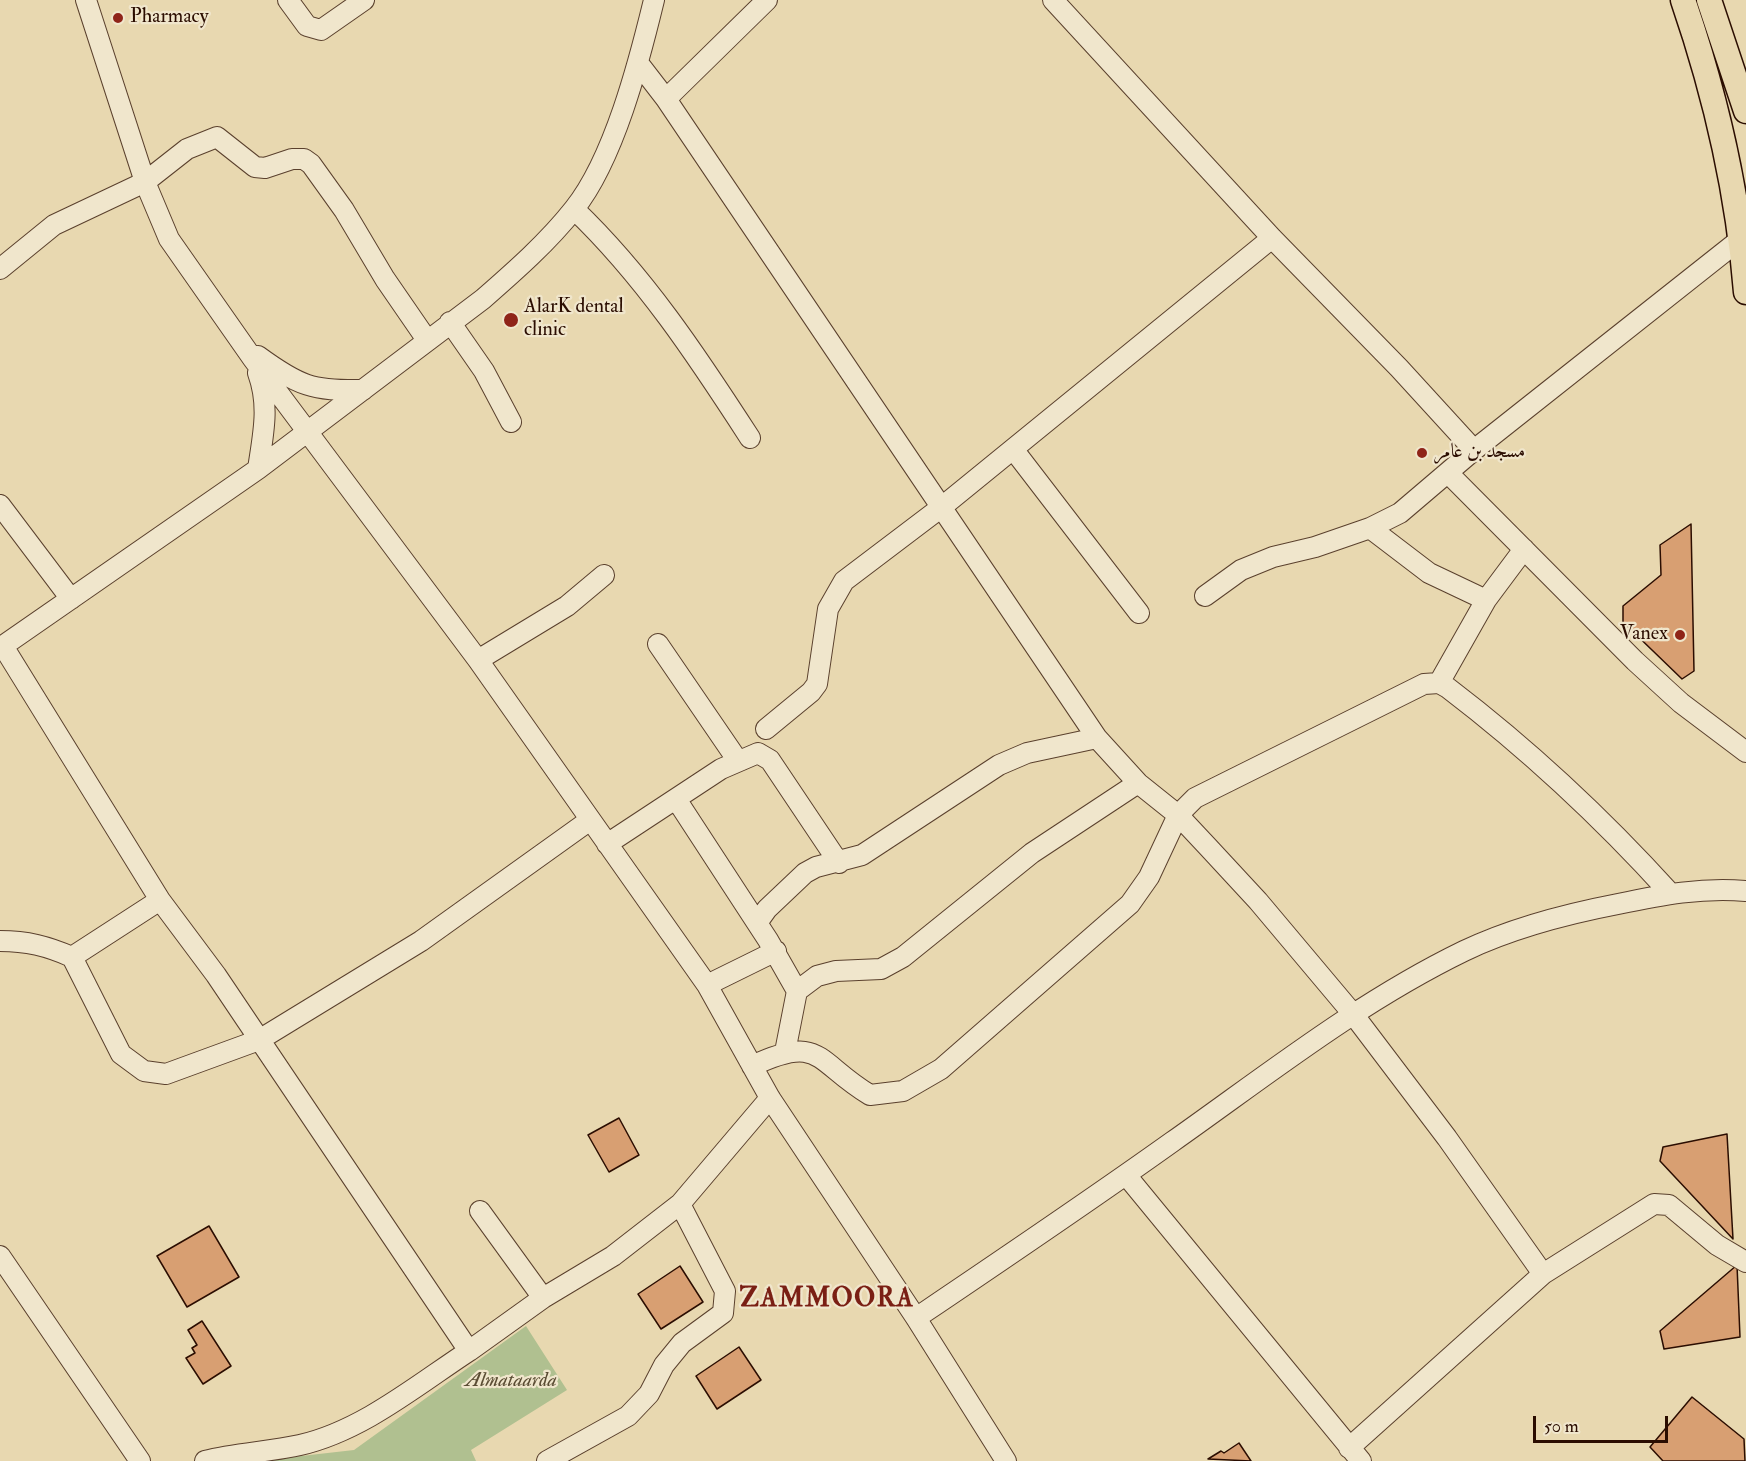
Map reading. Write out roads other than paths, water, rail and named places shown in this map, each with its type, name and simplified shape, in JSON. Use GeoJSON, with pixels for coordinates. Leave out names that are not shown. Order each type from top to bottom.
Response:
{"type":"FeatureCollection","features":[{"type":"Feature","properties":{"kind":"main road"},"geometry":{"type":"LineString","coordinates":[[1683,0],[1721,124],[1742,238],[1746,292]]}},
{"type":"Feature","properties":{"kind":"main road"},"geometry":{"type":"LineString","coordinates":[[1709,0],[1746,111]]}},
{"type":"Feature","properties":{"kind":"street"},"geometry":{"type":"LineString","coordinates":[[86,0],[145,182],[169,238],[241,343],[478,660],[707,986],[770,1098],[916,1318],[1006,1461]]}},
{"type":"Feature","properties":{"kind":"street"},"geometry":{"type":"LineString","coordinates":[[288,0],[307,26],[321,30],[331,26],[364,0]]}},
{"type":"Feature","properties":{"kind":"street"},"geometry":{"type":"LineString","coordinates":[[469,1351],[259,1040],[160,900],[2,647],[258,469],[483,299],[507,277],[574,209],[586,190],[610,142],[639,64],[654,0]]}},
{"type":"Feature","properties":{"kind":"street"},"geometry":{"type":"LineString","coordinates":[[666,99],[767,0]]}},
{"type":"Feature","properties":{"kind":"street"},"geometry":{"type":"LineString","coordinates":[[1053,0],[1272,238],[1399,368],[1474,450]]}},
{"type":"Feature","properties":{"kind":"street"},"geometry":{"type":"LineString","coordinates":[[639,64],[666,99],[943,506],[1097,738],[1138,783],[1178,814],[1258,901],[1353,1014],[1448,1138],[1544,1274]]}},
{"type":"Feature","properties":{"kind":"street"},"geometry":{"type":"LineString","coordinates":[[0,269],[54,225],[145,182],[187,149],[217,137],[255,167],[265,168],[292,159],[304,159],[311,164],[344,210],[427,340]]}},
{"type":"Feature","properties":{"kind":"street"},"geometry":{"type":"LineString","coordinates":[[574,209],[608,241],[645,284],[750,438]]}},
{"type":"Feature","properties":{"kind":"street"},"geometry":{"type":"LineString","coordinates":[[766,729],[811,692],[817,684],[828,609],[844,581],[943,506],[1272,238]]}},
{"type":"Feature","properties":{"kind":"street"},"geometry":{"type":"LineString","coordinates":[[1205,596],[1241,570],[1273,557],[1316,547],[1370,528],[1400,513],[1474,450],[1742,238]]}},
{"type":"Feature","properties":{"kind":"street"},"geometry":{"type":"LineString","coordinates":[[450,322],[484,371],[511,422]]}},
{"type":"Feature","properties":{"kind":"street"},"geometry":{"type":"LineString","coordinates":[[241,343],[287,377],[304,386],[329,391],[363,390]]}},
{"type":"Feature","properties":{"kind":"street"},"geometry":{"type":"LineString","coordinates":[[253,359],[264,392],[266,413],[258,469]]}},
{"type":"Feature","properties":{"kind":"street"},"geometry":{"type":"LineString","coordinates":[[1012,449],[1139,614]]}},
{"type":"Feature","properties":{"kind":"street"},"geometry":{"type":"LineString","coordinates":[[1448,473],[1635,661],[1681,703],[1746,753]]}},
{"type":"Feature","properties":{"kind":"street"},"geometry":{"type":"LineString","coordinates":[[0,505],[71,599]]}},
{"type":"Feature","properties":{"kind":"street"},"geometry":{"type":"LineString","coordinates":[[1370,528],[1429,573],[1486,600]]}},
{"type":"Feature","properties":{"kind":"street"},"geometry":{"type":"LineString","coordinates":[[1439,683],[1486,600],[1524,549]]}},
{"type":"Feature","properties":{"kind":"street"},"geometry":{"type":"LineString","coordinates":[[478,660],[567,606],[604,575]]}},
{"type":"Feature","properties":{"kind":"street"},"geometry":{"type":"LineString","coordinates":[[658,644],[738,761]]}},
{"type":"Feature","properties":{"kind":"street"},"geometry":{"type":"LineString","coordinates":[[752,1066],[785,1052],[802,1050],[817,1055],[870,1095],[903,1091],[941,1069],[1130,904],[1149,877],[1178,814],[1206,791],[1424,684],[1439,683],[1457,695],[1549,771],[1620,837],[1670,893]]}},
{"type":"Feature","properties":{"kind":"street"},"geometry":{"type":"LineString","coordinates":[[757,923],[767,909],[805,873],[816,867],[839,863],[862,855],[999,765],[1027,753],[1097,738]]}},
{"type":"Feature","properties":{"kind":"street"},"geometry":{"type":"LineString","coordinates":[[607,844],[738,761],[758,753],[770,760],[839,863]]}},
{"type":"Feature","properties":{"kind":"street"},"geometry":{"type":"LineString","coordinates":[[797,991],[817,976],[836,971],[881,969],[903,957],[1032,853],[1138,783]]}},
{"type":"Feature","properties":{"kind":"street"},"geometry":{"type":"LineString","coordinates":[[676,799],[776,951],[797,991],[785,1052]]}},
{"type":"Feature","properties":{"kind":"street"},"geometry":{"type":"LineString","coordinates":[[0,941],[26,941],[49,946],[72,957],[121,1054],[144,1071],[166,1074],[259,1040],[421,941],[590,820]]}},
{"type":"Feature","properties":{"kind":"street"},"geometry":{"type":"LineString","coordinates":[[916,1318],[1126,1175],[1353,1014],[1415,977],[1465,951],[1514,931],[1580,911],[1670,893],[1708,890],[1746,891]]}},
{"type":"Feature","properties":{"kind":"street"},"geometry":{"type":"LineString","coordinates":[[72,957],[160,900]]}},
{"type":"Feature","properties":{"kind":"street"},"geometry":{"type":"LineString","coordinates":[[707,986],[776,951]]}},
{"type":"Feature","properties":{"kind":"street"},"geometry":{"type":"LineString","coordinates":[[205,1461],[301,1445],[339,1432],[401,1396],[543,1298],[613,1256],[680,1204],[770,1098]]}},
{"type":"Feature","properties":{"kind":"street"},"geometry":{"type":"LineString","coordinates":[[1126,1175],[1355,1454],[1544,1274],[1610,1230],[1660,1203],[1674,1209],[1717,1245],[1746,1262]]}},
{"type":"Feature","properties":{"kind":"street"},"geometry":{"type":"LineString","coordinates":[[547,1461],[628,1416],[649,1394],[664,1365],[682,1343],[723,1313],[725,1291],[680,1204]]}},
{"type":"Feature","properties":{"kind":"street"},"geometry":{"type":"LineString","coordinates":[[480,1210],[543,1298]]}},
{"type":"Feature","properties":{"kind":"street"},"geometry":{"type":"LineString","coordinates":[[0,1256],[140,1461]]}},
{"type":"Feature","properties":{"kind":"place","name":"Pharmacy"},"geometry":{"type":"Point","coordinates":[118,18]}},
{"type":"Feature","properties":{"kind":"place","name":"AlarK dental clinic"},"geometry":{"type":"Point","coordinates":[511,320]}},
{"type":"Feature","properties":{"kind":"place","name":"مسجد بن عامر"},"geometry":{"type":"Point","coordinates":[1422,453]}},
{"type":"Feature","properties":{"kind":"place","name":"Vanex"},"geometry":{"type":"Point","coordinates":[1680,635]}},
{"type":"Feature","properties":{"kind":"district","name":"ZAMMOORA"},"geometry":{"type":"Point","coordinates":[827,1300]}},
{"type":"Feature","properties":{"kind":"park label","name":"Almataarda"},"geometry":{"type":"Point","coordinates":[511,1382]}}]}
